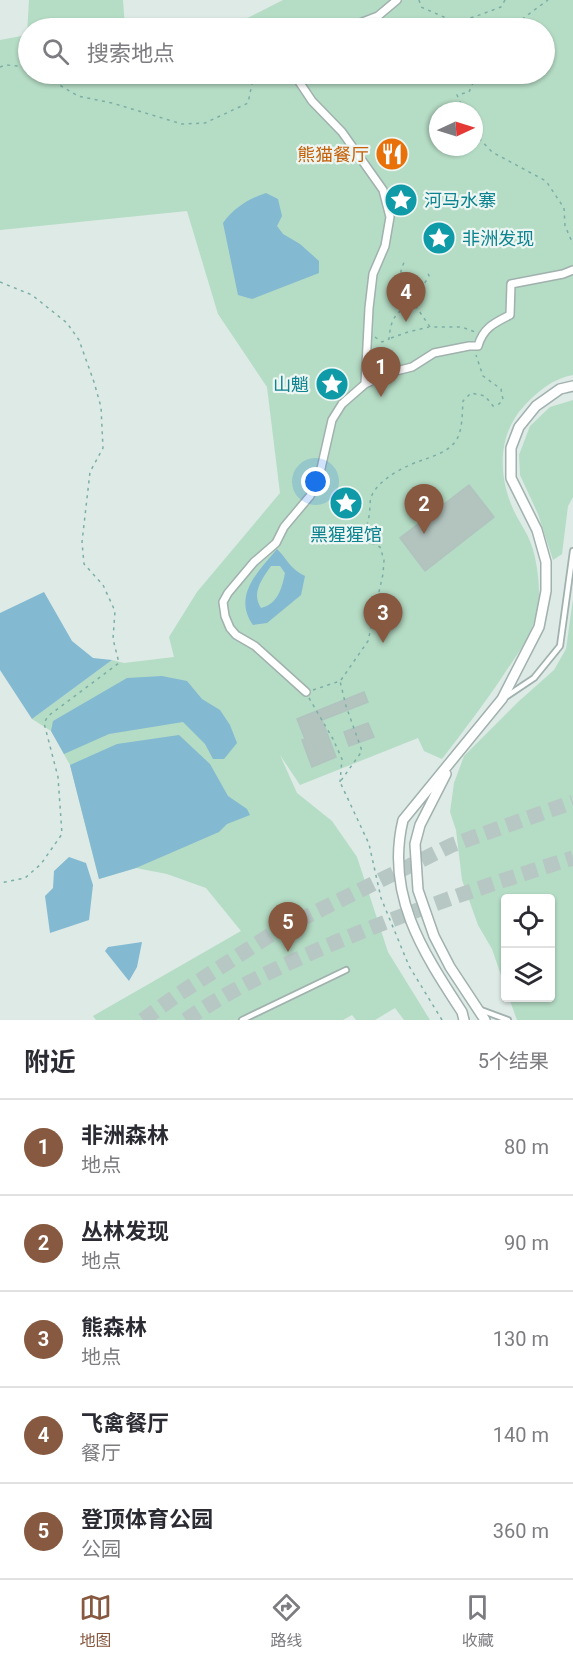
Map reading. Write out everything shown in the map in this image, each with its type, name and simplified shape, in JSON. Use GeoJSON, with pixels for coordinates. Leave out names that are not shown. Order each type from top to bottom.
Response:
{"type":"FeatureCollection","features":[{"type":"Feature","properties":{"kind":"street"},"geometry":{"type":"LineString","coordinates":[[373,18],[397,0]]}},
{"type":"Feature","properties":{"kind":"street"},"geometry":{"type":"LineString","coordinates":[[301,84],[312,101],[342,132],[383,190],[390,217],[385,246],[373,274],[365,384]]}},
{"type":"Feature","properties":{"kind":"street"},"geometry":{"type":"LineString","coordinates":[[306,692],[255,646],[236,636],[225,616],[223,602],[246,570],[276,543],[284,527],[310,496],[320,473],[333,420],[342,404],[365,384],[388,373],[412,367],[434,353],[478,346],[481,334],[492,324],[510,315],[511,284],[573,270]]}},
{"type":"Feature","properties":{"kind":"street"},"geometry":{"type":"LineString","coordinates":[[464,1020],[462,1012],[429,961],[409,920],[397,864],[398,840],[403,820],[502,699],[539,627],[546,591],[546,562],[537,530],[512,478],[511,448],[519,426],[536,406],[560,389],[573,386]]}},
{"type":"Feature","properties":{"kind":"street"},"geometry":{"type":"LineString","coordinates":[[451,763],[420,825],[415,844],[415,869],[421,902],[434,936],[450,967],[485,1020]]}},
{"type":"Feature","properties":{"kind":"lane"},"geometry":{"type":"LineString","coordinates":[[502,699],[534,678],[560,646],[573,551]]}},
{"type":"Feature","properties":{"kind":"lane"},"geometry":{"type":"LineString","coordinates":[[242,1020],[346,970]]}},
{"type":"Feature","properties":{"kind":"lane"},"geometry":{"type":"LineString","coordinates":[[478,1009],[508,1020]]}},
{"type":"Feature","properties":{"kind":"path"},"geometry":{"type":"LineString","coordinates":[[419,0],[421,7],[446,18]]}},
{"type":"Feature","properties":{"kind":"path"},"geometry":{"type":"LineString","coordinates":[[469,18],[501,7],[506,0]]}},
{"type":"Feature","properties":{"kind":"path"},"geometry":{"type":"LineString","coordinates":[[524,18],[548,0]]}},
{"type":"Feature","properties":{"kind":"path"},"geometry":{"type":"LineString","coordinates":[[0,68],[6,65],[18,66]]}},
{"type":"Feature","properties":{"kind":"path"},"geometry":{"type":"LineString","coordinates":[[58,84],[78,96],[112,103],[183,124],[205,123],[248,103],[252,84]]}},
{"type":"Feature","properties":{"kind":"path"},"geometry":{"type":"LineString","coordinates":[[460,102],[457,95],[469,92],[473,84]]}},
{"type":"Feature","properties":{"kind":"path"},"geometry":{"type":"LineString","coordinates":[[483,143],[492,153],[546,181],[564,208],[565,226],[573,244]]}},
{"type":"Feature","properties":{"kind":"path"},"geometry":{"type":"LineString","coordinates":[[400,311],[398,298],[401,269],[405,260]]}},
{"type":"Feature","properties":{"kind":"path"},"geometry":{"type":"LineString","coordinates":[[389,339],[390,323],[400,311],[413,302],[429,276],[427,270]]}},
{"type":"Feature","properties":{"kind":"path"},"geometry":{"type":"LineString","coordinates":[[0,282],[32,296],[67,323],[79,340],[94,382],[101,407],[103,448],[90,472],[82,542],[84,564],[103,585],[115,611],[113,639],[119,663],[48,716],[44,723],[58,777],[62,834],[41,864],[25,878],[0,883]]}},
{"type":"Feature","properties":{"kind":"path"},"geometry":{"type":"LineString","coordinates":[[413,302],[430,327]]}},
{"type":"Feature","properties":{"kind":"path"},"geometry":{"type":"LineString","coordinates":[[368,332],[382,342],[430,327],[462,327],[481,334]]}},
{"type":"Feature","properties":{"kind":"path"},"geometry":{"type":"LineString","coordinates":[[442,1020],[409,966],[381,898],[369,844],[340,782],[342,759],[306,692],[340,681],[368,641],[384,560],[380,547],[360,538],[370,515],[369,502],[374,491],[394,474],[422,460],[434,457],[456,442],[460,431],[463,401],[471,393],[485,396],[493,406],[503,400],[501,389],[483,376],[479,369],[475,354],[478,346]]}},
{"type":"Feature","properties":{"kind":"path"},"geometry":{"type":"LineString","coordinates":[[340,681],[362,751],[340,782]]}},
{"type":"Feature","properties":{"kind":"green space"},"geometry":{"type":"Polygon","coordinates":[[[29,0],[123,0],[124,18],[28,18],[29,0]]]}},
{"type":"Feature","properties":{"kind":"green space"},"geometry":{"type":"Polygon","coordinates":[[[283,0],[573,0],[573,375],[558,379],[546,386],[524,406],[515,417],[509,430],[503,457],[505,484],[509,498],[529,540],[537,566],[539,599],[530,632],[475,716],[442,759],[424,751],[418,738],[300,785],[280,755],[297,793],[332,821],[357,857],[388,952],[430,1020],[404,1020],[395,1008],[375,1020],[356,1020],[352,1015],[343,1020],[96,1020],[93,1016],[241,931],[206,888],[167,874],[136,868],[99,879],[70,765],[51,731],[32,719],[112,660],[124,663],[174,657],[169,637],[197,592],[280,493],[267,387],[218,314],[187,211],[0,230],[0,40],[18,37],[18,84],[555,84],[555,18],[248,18],[283,0]]]}},
{"type":"Feature","properties":{"kind":"green space"},"geometry":{"type":"Polygon","coordinates":[[[573,400],[573,497],[568,506],[562,554],[553,560],[538,514],[520,475],[519,455],[530,426],[550,407],[573,400]]]}},
{"type":"Feature","properties":{"kind":"green space"},"geometry":{"type":"Polygon","coordinates":[[[573,599],[573,1020],[517,1020],[510,1002],[555,1002],[555,894],[501,894],[501,975],[492,949],[478,925],[462,880],[456,830],[450,812],[454,783],[464,756],[554,670],[566,649],[573,599]]]}},
{"type":"Feature","properties":{"kind":"water"},"geometry":{"type":"Polygon","coordinates":[[[266,193],[278,199],[282,216],[277,226],[283,234],[300,244],[319,261],[319,273],[252,299],[238,295],[223,223],[242,205],[266,193]]]}},
{"type":"Feature","properties":{"kind":"water"},"geometry":{"type":"Polygon","coordinates":[[[277,549],[292,567],[305,576],[301,595],[267,623],[253,625],[245,604],[250,584],[277,549]],[[271,566],[259,586],[257,597],[261,608],[272,603],[281,590],[285,573],[280,566],[271,566]]]}},
{"type":"Feature","properties":{"kind":"water"},"geometry":{"type":"Polygon","coordinates":[[[44,592],[72,641],[93,658],[112,660],[32,719],[0,670],[0,613],[44,592]]]}},
{"type":"Feature","properties":{"kind":"water"},"geometry":{"type":"Polygon","coordinates":[[[162,676],[187,681],[202,699],[220,710],[230,725],[237,743],[224,759],[213,759],[205,744],[183,722],[109,734],[64,754],[51,731],[53,721],[127,678],[162,676]]]}},
{"type":"Feature","properties":{"kind":"water"},"geometry":{"type":"Polygon","coordinates":[[[179,735],[210,764],[228,796],[247,809],[250,815],[227,824],[219,832],[136,868],[99,879],[70,765],[117,744],[179,735]]]}},
{"type":"Feature","properties":{"kind":"water"},"geometry":{"type":"Polygon","coordinates":[[[69,857],[86,863],[93,885],[89,920],[50,933],[45,896],[53,888],[54,871],[69,857]]]}},
{"type":"Feature","properties":{"kind":"water"},"geometry":{"type":"Polygon","coordinates":[[[142,942],[137,967],[129,981],[105,951],[108,947],[142,942]]]}},
{"type":"Feature","properties":{"kind":"building"},"geometry":{"type":"Polygon","coordinates":[[[469,485],[494,517],[425,571],[400,538],[469,485]]]}},
{"type":"Feature","properties":{"kind":"building"},"geometry":{"type":"Polygon","coordinates":[[[364,692],[368,702],[322,720],[336,757],[312,767],[297,719],[364,692]]]}},
{"type":"Feature","properties":{"kind":"building"},"geometry":{"type":"Polygon","coordinates":[[[368,723],[374,737],[349,746],[344,732],[368,723]]]}},
{"type":"Feature","properties":{"kind":"tunnel"},"geometry":{"type":"LineString","coordinates":[[143,1020],[177,995],[275,932],[452,845],[573,802]]}},
{"type":"Feature","properties":{"kind":"tunnel"},"geometry":{"type":"LineString","coordinates":[[186,1020],[240,987],[336,942],[453,897],[573,858]]}},
{"type":"Feature","properties":{"kind":"place","name":"熊猫餐厅"},"geometry":{"type":"Point","coordinates":[392,154]}},
{"type":"Feature","properties":{"kind":"place","name":"河马水寨"},"geometry":{"type":"Point","coordinates":[401,200]}},
{"type":"Feature","properties":{"kind":"place","name":"非洲发现"},"geometry":{"type":"Point","coordinates":[439,238]}},
{"type":"Feature","properties":{"kind":"place","name":"飞禽餐厅"},"geometry":{"type":"Point","coordinates":[406,322]}},
{"type":"Feature","properties":{"kind":"place","name":"山魈"},"geometry":{"type":"Point","coordinates":[332,384]}},
{"type":"Feature","properties":{"kind":"place","name":"非洲森林"},"geometry":{"type":"Point","coordinates":[381,397]}},
{"type":"Feature","properties":{"kind":"place","name":"黑猩猩馆"},"geometry":{"type":"Point","coordinates":[346,503]}},
{"type":"Feature","properties":{"kind":"place","name":"丛林发现"},"geometry":{"type":"Point","coordinates":[424,534]}},
{"type":"Feature","properties":{"kind":"place","name":"熊森林"},"geometry":{"type":"Point","coordinates":[383,643]}},
{"type":"Feature","properties":{"kind":"place","name":"登顶体育公园"},"geometry":{"type":"Point","coordinates":[288,952]}}]}
